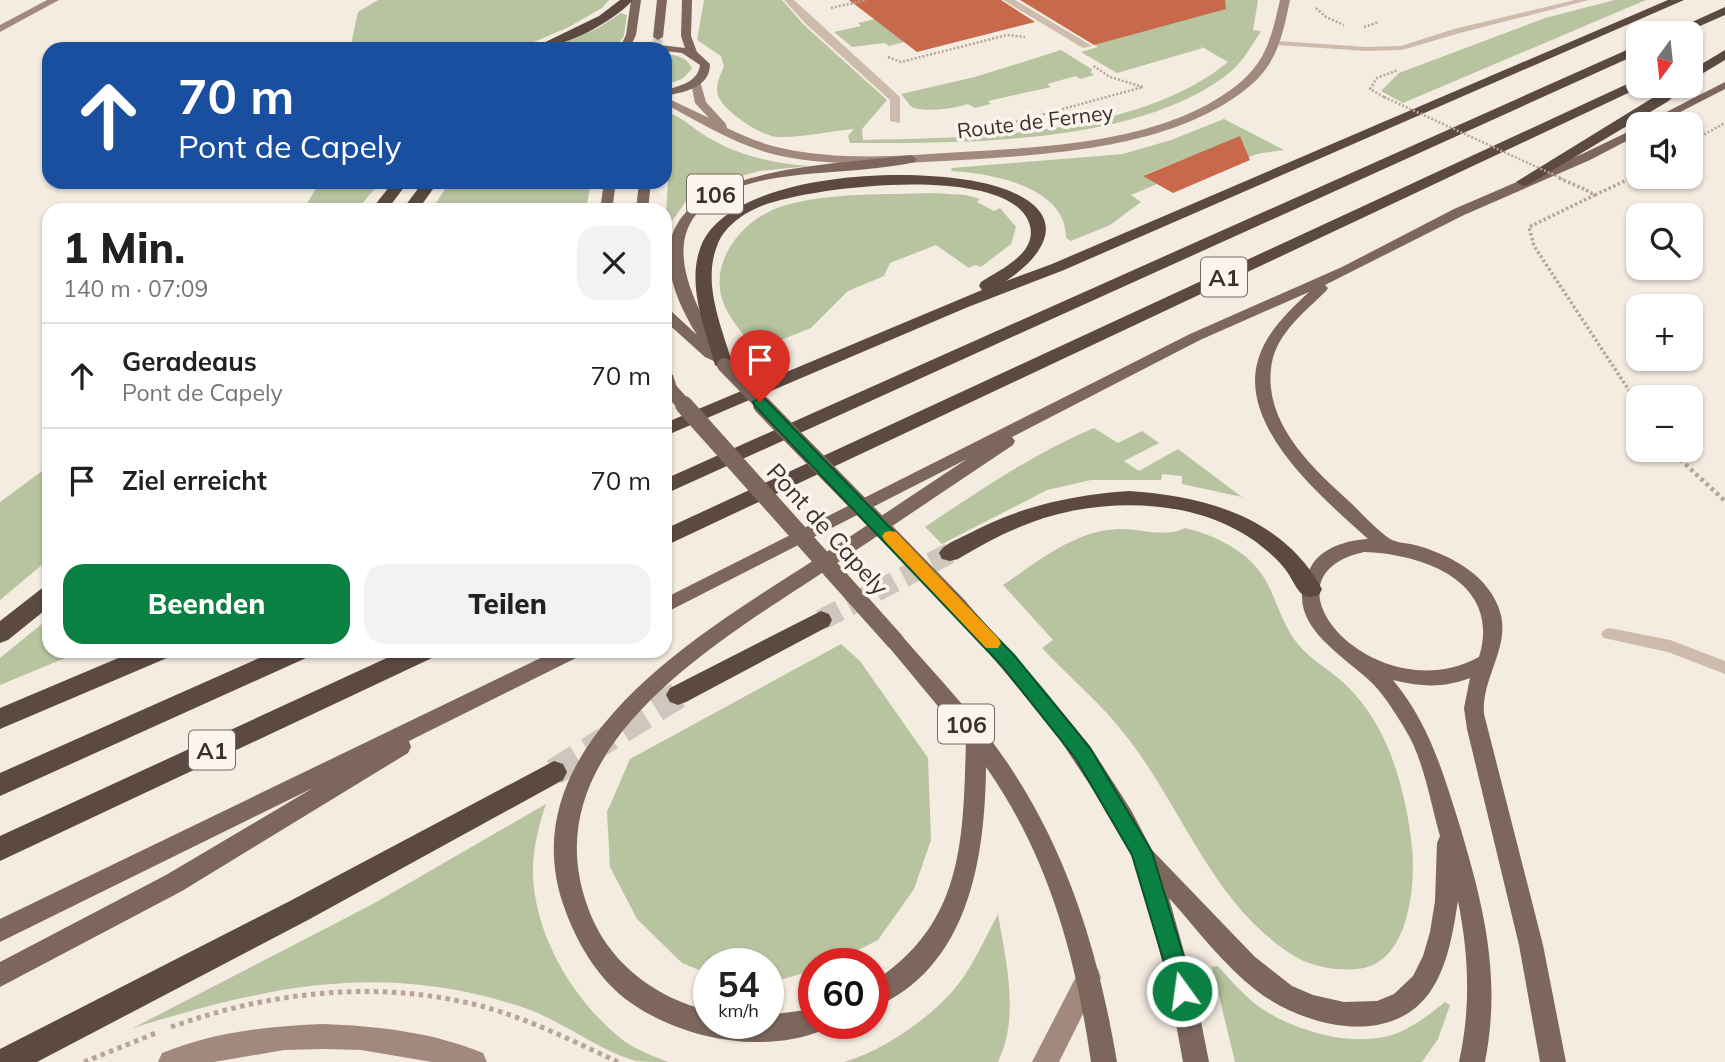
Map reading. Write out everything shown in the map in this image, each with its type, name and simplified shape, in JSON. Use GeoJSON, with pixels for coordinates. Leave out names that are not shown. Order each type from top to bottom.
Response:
{"type":"FeatureCollection","features":[{"type":"Feature","properties":{"kind":"highway"},"geometry":{"type":"LineString","coordinates":[[552,42],[603,19],[627,0]]}},
{"type":"Feature","properties":{"kind":"highway"},"geometry":{"type":"LineString","coordinates":[[672,426],[962,303],[1058,267],[1678,0]]}},
{"type":"Feature","properties":{"kind":"highway"},"geometry":{"type":"LineString","coordinates":[[1702,21],[1725,11]]}},
{"type":"Feature","properties":{"kind":"highway"},"geometry":{"type":"LineString","coordinates":[[1703,53],[1725,42]]}},
{"type":"Feature","properties":{"kind":"highway","name":"A1"},"geometry":{"type":"LineString","coordinates":[[672,483],[1626,54]]}},
{"type":"Feature","properties":{"kind":"highway"},"geometry":{"type":"LineString","coordinates":[[1703,68],[1725,54]]}},
{"type":"Feature","properties":{"kind":"highway","name":"A1"},"geometry":{"type":"LineString","coordinates":[[672,535],[1626,89]]}},
{"type":"Feature","properties":{"kind":"highway"},"geometry":{"type":"LineString","coordinates":[[1523,182],[1663,98]]}},
{"type":"Feature","properties":{"kind":"highway"},"geometry":{"type":"LineString","coordinates":[[724,365],[703,277],[709,245],[732,216],[754,203],[780,194],[842,185],[934,180],[979,185],[1017,200],[1036,222],[1037,242],[1020,262],[962,303]]}},
{"type":"Feature","properties":{"kind":"highway"},"geometry":{"type":"LineString","coordinates":[[384,203],[396,189]]}},
{"type":"Feature","properties":{"kind":"highway"},"geometry":{"type":"LineString","coordinates":[[950,553],[1018,519],[1056,507],[1105,500],[1155,501],[1206,510],[1247,527],[1280,550],[1311,589]]}},
{"type":"Feature","properties":{"kind":"highway"},"geometry":{"type":"LineString","coordinates":[[0,634],[42,601]]}},
{"type":"Feature","properties":{"kind":"highway"},"geometry":{"type":"LineString","coordinates":[[678,695],[821,620]]}},
{"type":"Feature","properties":{"kind":"highway"},"geometry":{"type":"LineString","coordinates":[[0,719],[143,658]]}},
{"type":"Feature","properties":{"kind":"highway","name":"A1"},"geometry":{"type":"LineString","coordinates":[[0,785],[282,658]]}},
{"type":"Feature","properties":{"kind":"highway","name":"A1"},"geometry":{"type":"LineString","coordinates":[[0,849],[409,658]]}},
{"type":"Feature","properties":{"kind":"highway"},"geometry":{"type":"LineString","coordinates":[[6,1062],[299,911],[554,772]]}},
{"type":"Feature","properties":{"kind":"main road"},"geometry":{"type":"LineString","coordinates":[[628,42],[636,0]]}},
{"type":"Feature","properties":{"kind":"main road"},"geometry":{"type":"LineString","coordinates":[[658,37],[662,0]]}},
{"type":"Feature","properties":{"kind":"main road"},"geometry":{"type":"LineString","coordinates":[[687,0],[686,36],[692,53]]}},
{"type":"Feature","properties":{"kind":"main road"},"geometry":{"type":"LineString","coordinates":[[672,48],[692,53]]}},
{"type":"Feature","properties":{"kind":"main road","name":"106"},"geometry":{"type":"LineString","coordinates":[[692,53],[701,58],[706,70],[696,83]]}},
{"type":"Feature","properties":{"kind":"main road"},"geometry":{"type":"LineString","coordinates":[[672,91],[696,83]]}},
{"type":"Feature","properties":{"kind":"main road"},"geometry":{"type":"LineString","coordinates":[[1672,112],[1725,85]]}},
{"type":"Feature","properties":{"kind":"main road"},"geometry":{"type":"LineString","coordinates":[[672,602],[1242,315],[1347,270],[1523,182],[1586,157],[1626,136]]}},
{"type":"Feature","properties":{"kind":"main road","name":"106"},"geometry":{"type":"LineString","coordinates":[[724,365],[696,323],[680,291],[674,267],[677,237],[688,215],[715,194],[734,184],[758,178],[911,159]]}},
{"type":"Feature","properties":{"kind":"main road"},"geometry":{"type":"LineString","coordinates":[[1347,270],[1305,301],[1276,333],[1264,358],[1261,373],[1264,399],[1276,429],[1299,462],[1388,547]]}},
{"type":"Feature","properties":{"kind":"main road"},"geometry":{"type":"LineString","coordinates":[[672,320],[724,365]]}},
{"type":"Feature","properties":{"kind":"main road","name":"Pont de Capely"},"geometry":{"type":"LineString","coordinates":[[724,365],[959,607],[1024,678],[1083,754],[1142,852]]}},
{"type":"Feature","properties":{"kind":"main road","name":"Pont de Capely"},"geometry":{"type":"LineString","coordinates":[[672,389],[976,736]]}},
{"type":"Feature","properties":{"kind":"main road"},"geometry":{"type":"LineString","coordinates":[[798,1024],[761,1030],[709,1024],[659,1006],[622,980],[594,946],[583,926],[569,886],[565,861],[567,820],[580,781],[597,749],[630,709],[685,657],[1073,398]]}},
{"type":"Feature","properties":{"kind":"main road"},"geometry":{"type":"LineString","coordinates":[[1472,1062],[1480,1012],[1480,977],[1473,910],[1431,765],[1410,718],[1381,680],[1331,640],[1314,612],[1311,589],[1317,568],[1332,555],[1353,546],[1388,547],[1429,557],[1471,581],[1489,603],[1494,624],[1494,646],[1486,662],[1473,706],[1483,765],[1542,988],[1553,1062]]}},
{"type":"Feature","properties":{"kind":"main road"},"geometry":{"type":"LineString","coordinates":[[0,931],[559,658]]}},
{"type":"Feature","properties":{"kind":"main road"},"geometry":{"type":"LineString","coordinates":[[1358,661],[1389,672],[1420,678],[1461,676],[1486,662]]}},
{"type":"Feature","properties":{"kind":"main road"},"geometry":{"type":"LineString","coordinates":[[0,975],[174,883],[498,688]]}},
{"type":"Feature","properties":{"kind":"main road"},"geometry":{"type":"LineString","coordinates":[[889,985],[909,971],[928,951],[956,907],[968,867],[974,819],[976,736]]}},
{"type":"Feature","properties":{"kind":"main road","name":"106"},"geometry":{"type":"LineString","coordinates":[[976,736],[1027,815],[1065,898],[1097,1009],[1104,1062]]}},
{"type":"Feature","properties":{"kind":"main road"},"geometry":{"type":"LineString","coordinates":[[1142,852],[1239,958],[1267,984],[1311,1006],[1331,1012],[1364,1016],[1405,1001],[1426,981],[1445,916],[1449,882],[1448,825]]}},
{"type":"Feature","properties":{"kind":"main road","name":"106"},"geometry":{"type":"LineString","coordinates":[[1142,852],[1178,972],[1192,1031],[1196,1062]]}},
{"type":"Feature","properties":{"kind":"street"},"geometry":{"type":"LineString","coordinates":[[0,29],[54,0]]}},
{"type":"Feature","properties":{"kind":"street"},"geometry":{"type":"LineString","coordinates":[[789,0],[896,99],[896,121]]}},
{"type":"Feature","properties":{"kind":"street"},"geometry":{"type":"LineString","coordinates":[[1008,0],[1087,46]]}},
{"type":"Feature","properties":{"kind":"street","name":"Route de Ferney"},"geometry":{"type":"LineString","coordinates":[[672,104],[755,145],[791,154],[834,158],[911,159],[1082,146],[1168,125],[1217,102],[1243,84],[1262,67],[1278,43],[1285,0]]}},
{"type":"Feature","properties":{"kind":"street","name":"Route de Ferney"},"geometry":{"type":"LineString","coordinates":[[696,83],[701,103],[727,131]]}},
{"type":"Feature","properties":{"kind":"street"},"geometry":{"type":"LineString","coordinates":[[1045,1062],[1089,978]]}},
{"type":"Feature","properties":{"kind":"street"},"geometry":{"type":"LineString","coordinates":[[171,1062],[234,1045],[325,1036],[373,1038],[421,1046],[474,1062]]}},
{"type":"Feature","properties":{"kind":"lane"},"geometry":{"type":"LineString","coordinates":[[1278,43],[1367,49],[1402,48],[1457,31],[1585,0]]}},
{"type":"Feature","properties":{"kind":"lane"},"geometry":{"type":"LineString","coordinates":[[1609,634],[1670,646],[1725,668]]}},
{"type":"Feature","properties":{"kind":"path"},"geometry":{"type":"LineString","coordinates":[[827,8],[867,0]]}},
{"type":"Feature","properties":{"kind":"path"},"geometry":{"type":"LineString","coordinates":[[1360,29],[1379,22]]}},
{"type":"Feature","properties":{"kind":"path"},"geometry":{"type":"LineString","coordinates":[[890,59],[901,62],[1007,35],[1027,37]]}},
{"type":"Feature","properties":{"kind":"path"},"geometry":{"type":"LineString","coordinates":[[985,124],[997,127],[1143,87],[1110,77],[1089,64]]}},
{"type":"Feature","properties":{"kind":"path"},"geometry":{"type":"LineString","coordinates":[[1370,89],[1595,195]]}},
{"type":"Feature","properties":{"kind":"path"},"geometry":{"type":"LineString","coordinates":[[1703,135],[1725,123]]}},
{"type":"Feature","properties":{"kind":"path"},"geometry":{"type":"LineString","coordinates":[[1626,180],[1529,228],[1534,246],[1626,386]]}},
{"type":"Feature","properties":{"kind":"path"},"geometry":{"type":"LineString","coordinates":[[1683,462],[1725,501]]}},
{"type":"Feature","properties":{"kind":"green space"},"geometry":{"type":"Polygon","coordinates":[[[378,0],[609,0],[602,8],[567,28],[534,42],[352,42],[358,12],[378,0]]]}},
{"type":"Feature","properties":{"kind":"green space"},"geometry":{"type":"Polygon","coordinates":[[[704,0],[782,0],[804,25],[887,100],[862,129],[863,140],[1004,134],[1102,119],[1149,105],[1191,87],[1228,62],[1197,44],[1203,48],[1117,73],[1081,52],[1098,47],[1083,38],[1101,0],[1258,0],[1253,30],[1261,31],[1240,62],[1224,77],[1186,99],[1142,116],[1094,128],[993,140],[850,143],[848,136],[854,129],[796,136],[770,136],[753,128],[729,110],[719,98],[717,90],[724,66],[721,56],[697,40],[704,0]]]}},
{"type":"Feature","properties":{"kind":"green space"},"geometry":{"type":"Polygon","coordinates":[[[1615,0],[1646,0],[1403,103],[1381,91],[1399,73],[1545,18],[1615,0]]]}},
{"type":"Feature","properties":{"kind":"green space"},"geometry":{"type":"Polygon","coordinates":[[[914,10],[904,42],[889,46],[885,43],[852,47],[834,32],[861,26],[858,23],[914,10]]]}},
{"type":"Feature","properties":{"kind":"green space"},"geometry":{"type":"Polygon","coordinates":[[[621,13],[627,15],[624,36],[619,42],[566,42],[598,28],[621,13]]]}},
{"type":"Feature","properties":{"kind":"green space"},"geometry":{"type":"Polygon","coordinates":[[[1061,50],[1093,70],[1090,72],[1094,75],[1080,79],[1076,76],[1047,84],[1051,87],[988,101],[991,104],[975,108],[968,104],[940,109],[917,109],[901,94],[975,77],[1061,50]]]}},
{"type":"Feature","properties":{"kind":"green space"},"geometry":{"type":"Polygon","coordinates":[[[672,55],[685,59],[692,69],[682,79],[672,83],[672,55]]]}},
{"type":"Feature","properties":{"kind":"green space"},"geometry":{"type":"Polygon","coordinates":[[[672,114],[716,142],[742,153],[782,163],[810,166],[760,171],[722,181],[687,200],[672,221],[672,203],[667,203],[668,189],[672,189],[672,114]]]}},
{"type":"Feature","properties":{"kind":"green space"},"geometry":{"type":"Polygon","coordinates":[[[1224,119],[1284,150],[1221,165],[1192,156],[1144,175],[1157,184],[1131,195],[1141,202],[1110,225],[1071,241],[1066,238],[1063,220],[1054,206],[1040,194],[1004,179],[951,171],[952,168],[1123,154],[1171,140],[1224,119]]]}},
{"type":"Feature","properties":{"kind":"green space"},"geometry":{"type":"Polygon","coordinates":[[[316,189],[374,189],[363,203],[307,203],[316,189]]]}},
{"type":"Feature","properties":{"kind":"green space"},"geometry":{"type":"Polygon","coordinates":[[[445,189],[590,189],[587,203],[436,203],[445,189]]]}},
{"type":"Feature","properties":{"kind":"green space"},"geometry":{"type":"Polygon","coordinates":[[[934,193],[966,195],[980,199],[977,202],[994,211],[1000,208],[1016,227],[1011,244],[981,267],[975,265],[969,268],[936,245],[890,263],[884,276],[848,291],[811,328],[756,350],[723,303],[720,280],[727,252],[745,228],[770,211],[820,198],[934,193]]]}},
{"type":"Feature","properties":{"kind":"green space"},"geometry":{"type":"Polygon","coordinates":[[[1094,428],[1118,443],[1142,431],[1159,443],[1124,461],[1139,471],[1178,449],[1242,497],[1182,484],[1182,476],[1162,474],[1161,480],[1091,480],[1047,490],[942,544],[925,527],[1028,461],[1094,428]]]}},
{"type":"Feature","properties":{"kind":"green space"},"geometry":{"type":"Polygon","coordinates":[[[42,471],[42,565],[0,600],[0,502],[42,471]]]}},
{"type":"Feature","properties":{"kind":"green space"},"geometry":{"type":"Polygon","coordinates":[[[1185,528],[1224,542],[1256,567],[1293,637],[1309,656],[1343,682],[1355,695],[1372,717],[1389,750],[1409,823],[1412,883],[1410,903],[1398,940],[1388,954],[1374,965],[1357,969],[1317,966],[1296,957],[1267,936],[1242,911],[1201,855],[1147,764],[1117,724],[1042,648],[1053,640],[1003,585],[1058,548],[1088,535],[1120,529],[1161,533],[1185,528]]]}},
{"type":"Feature","properties":{"kind":"green space"},"geometry":{"type":"Polygon","coordinates":[[[42,624],[42,658],[65,658],[0,685],[0,658],[42,624]]]}},
{"type":"Feature","properties":{"kind":"green space"},"geometry":{"type":"Polygon","coordinates":[[[841,644],[860,661],[928,758],[931,840],[914,889],[878,940],[862,948],[798,948],[798,975],[784,979],[784,948],[693,948],[693,967],[682,963],[637,919],[610,867],[607,812],[630,759],[841,644]]]}},
{"type":"Feature","properties":{"kind":"green space"},"geometry":{"type":"Polygon","coordinates":[[[546,804],[536,840],[533,877],[536,900],[550,946],[575,989],[606,1026],[629,1044],[668,1062],[636,1061],[525,1008],[473,994],[424,985],[375,982],[280,990],[133,1028],[371,905],[546,804]]]}},
{"type":"Feature","properties":{"kind":"green space"},"geometry":{"type":"Polygon","coordinates":[[[998,914],[1010,1008],[1005,1044],[998,1062],[844,1062],[887,1043],[940,1004],[965,975],[998,914]]]}},
{"type":"Feature","properties":{"kind":"green space"},"geometry":{"type":"Polygon","coordinates":[[[1218,966],[1244,994],[1266,1011],[1303,1029],[1336,1037],[1385,1037],[1412,1026],[1445,1002],[1450,1005],[1438,1039],[1422,1062],[1235,1062],[1212,967],[1218,966]]]}},
{"type":"Feature","properties":{"kind":"building"},"geometry":{"type":"Polygon","coordinates":[[[849,0],[1001,0],[1035,22],[917,52],[849,0]]]}},
{"type":"Feature","properties":{"kind":"building"},"geometry":{"type":"Polygon","coordinates":[[[1020,0],[1225,0],[1226,9],[1094,45],[1020,0]]]}},
{"type":"Feature","properties":{"kind":"building"},"geometry":{"type":"Polygon","coordinates":[[[1240,136],[1250,160],[1173,193],[1143,176],[1240,136]]]}},
{"type":"Feature","properties":{"kind":"tunnel"},"geometry":{"type":"LineString","coordinates":[[658,37],[658,42]]}},
{"type":"Feature","properties":{"kind":"tunnel"},"geometry":{"type":"LineString","coordinates":[[821,620],[950,553]]}},
{"type":"Feature","properties":{"kind":"tunnel"},"geometry":{"type":"LineString","coordinates":[[554,772],[678,695]]}},
{"type":"Feature","properties":{"kind":"slow traffic"},"geometry":{"type":"LineString","coordinates":[[890,536],[992,643]]}},
{"type":"Feature","properties":{"kind":"route"},"geometry":{"type":"LineString","coordinates":[[760,402],[1008,660],[1083,754],[1142,852],[1182,991]]}}]}
